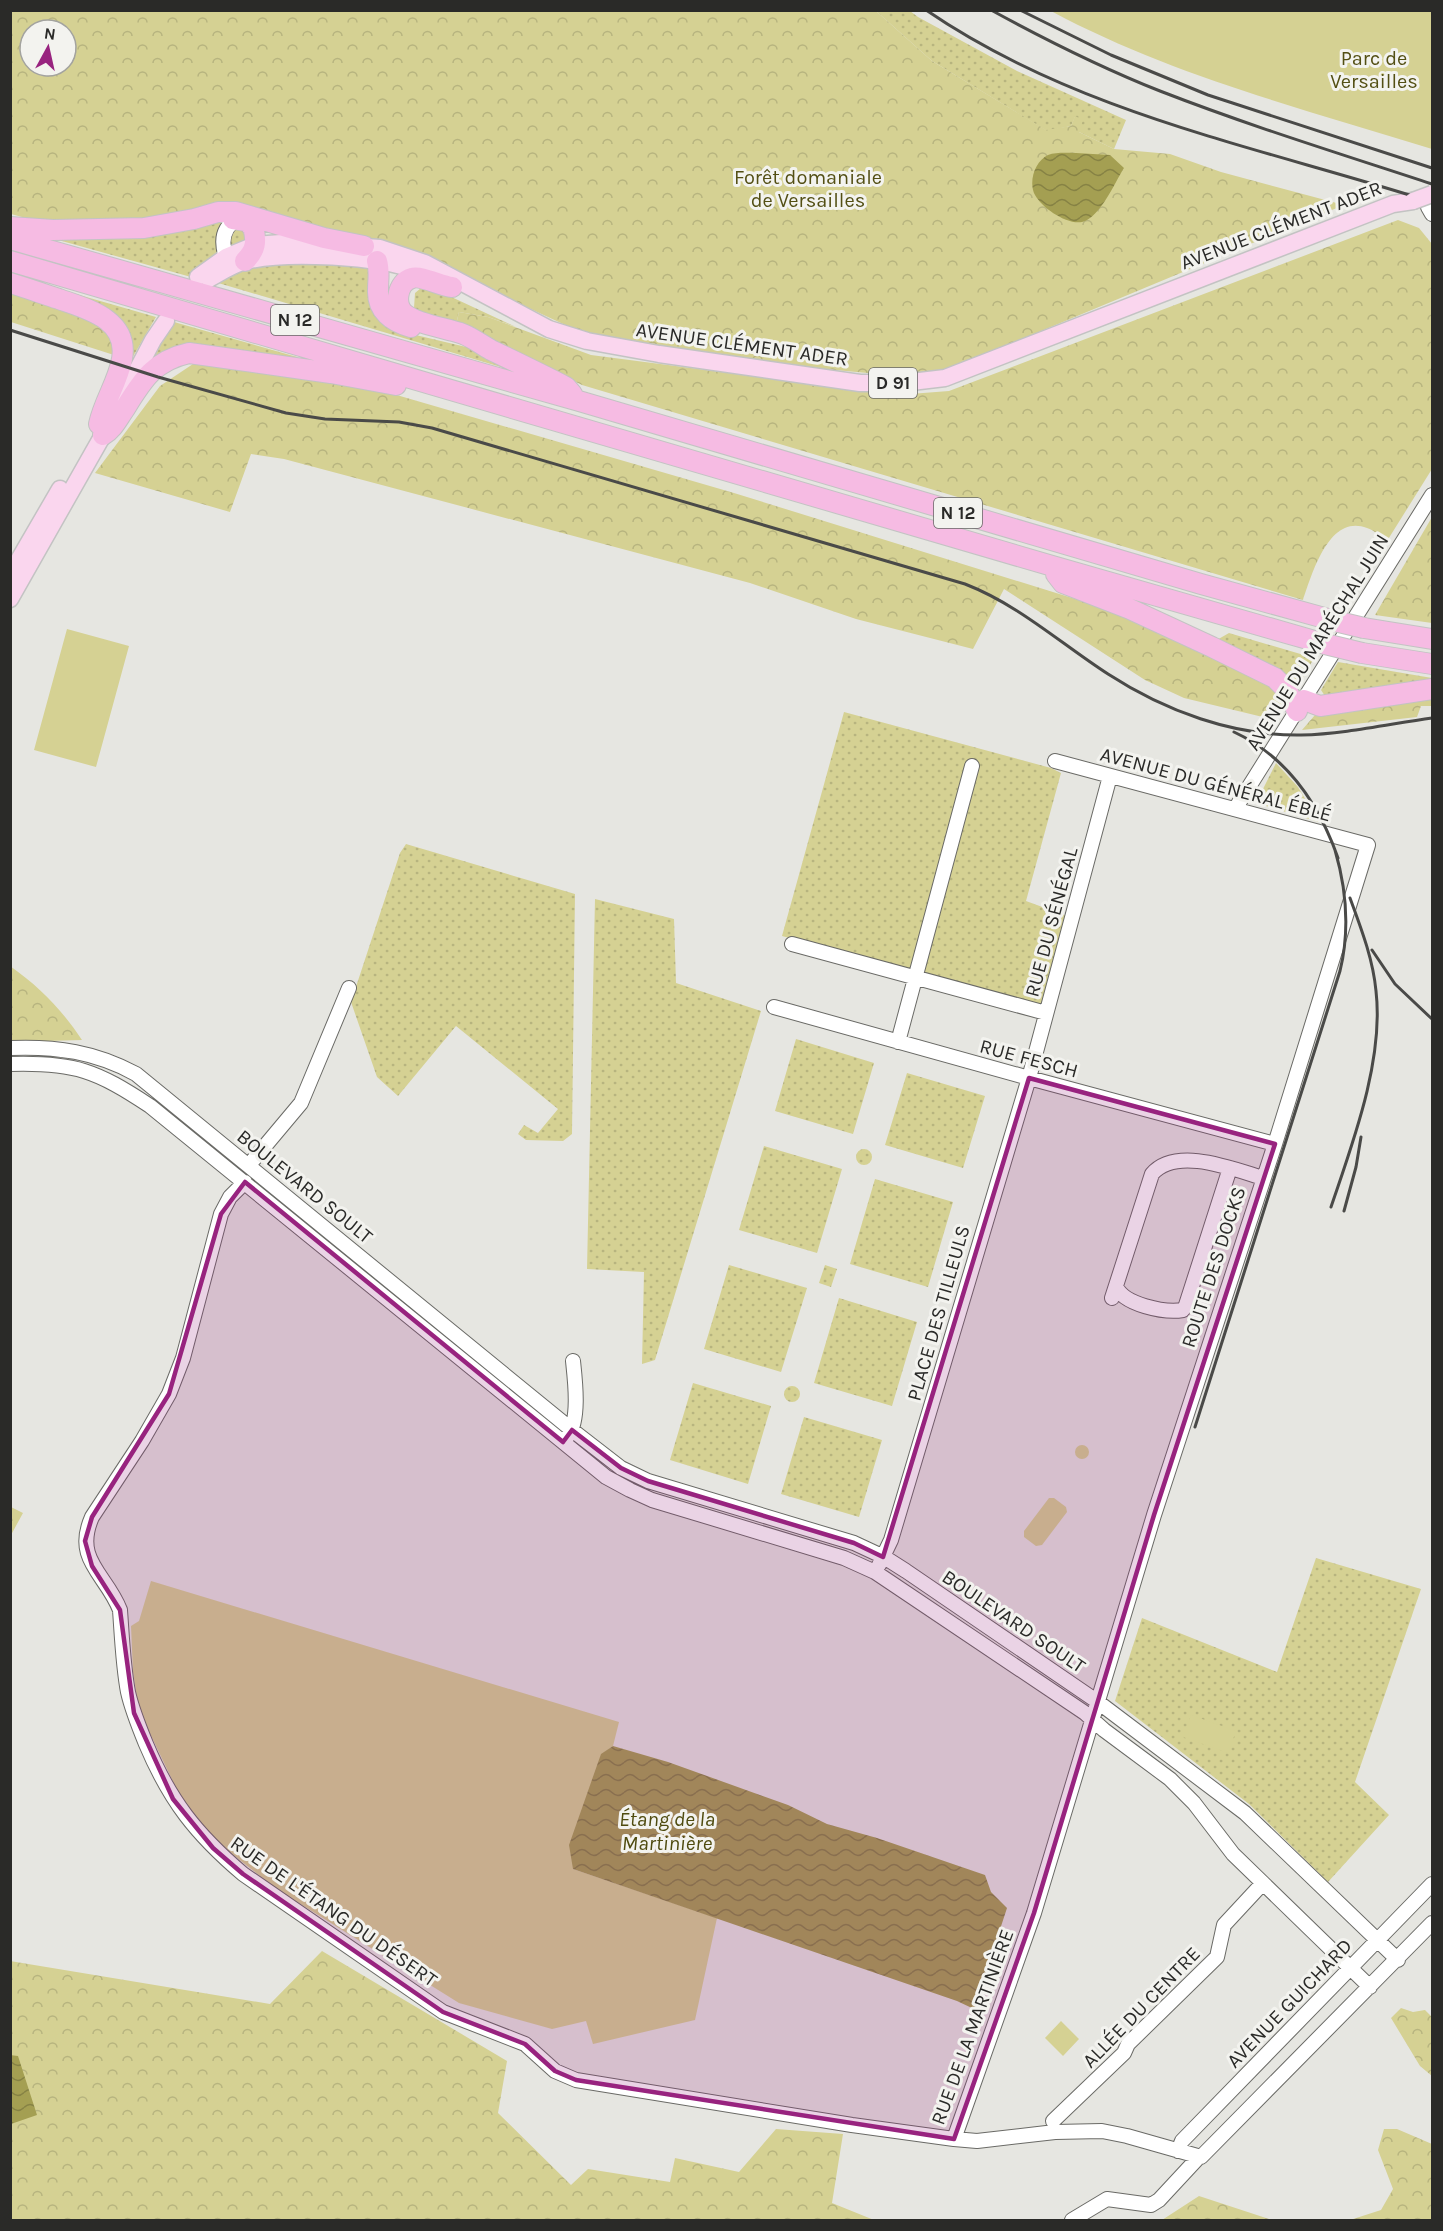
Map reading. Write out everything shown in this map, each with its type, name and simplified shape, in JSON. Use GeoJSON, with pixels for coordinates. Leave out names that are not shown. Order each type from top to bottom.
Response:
{"type":"FeatureCollection","features":[{"type":"Feature","properties":{"kind":"highway"},"geometry":{"type":"LineString","coordinates":[[10,227],[108,230],[144,228],[218,212],[236,212],[254,216],[371,253],[379,267],[377,293],[380,306],[387,316],[398,323],[483,345]]}},
{"type":"Feature","properties":{"kind":"highway"},"geometry":{"type":"LineString","coordinates":[[194,219],[246,221],[253,226],[250,253]]}},
{"type":"Feature","properties":{"kind":"highway","name":"N 12"},"geometry":{"type":"LineString","coordinates":[[10,239],[579,401],[1201,584],[1364,628],[1432,639]]}},
{"type":"Feature","properties":{"kind":"highway","name":"N 12"},"geometry":{"type":"LineString","coordinates":[[10,261],[1325,644],[1362,653],[1432,664]]}},
{"type":"Feature","properties":{"kind":"highway"},"geometry":{"type":"LineString","coordinates":[[452,287],[412,278],[399,290],[400,309],[414,319],[465,335],[566,387],[579,401]]}},
{"type":"Feature","properties":{"kind":"highway"},"geometry":{"type":"LineString","coordinates":[[10,283],[95,312],[108,320],[117,330],[122,343],[122,359],[101,430],[111,430],[137,389],[152,371],[170,358],[189,353],[331,373],[418,390],[441,386]]}},
{"type":"Feature","properties":{"kind":"highway"},"geometry":{"type":"LineString","coordinates":[[1049,565],[1064,583],[1130,609],[1212,646],[1275,678],[1300,705],[1320,706],[1432,689]]}},
{"type":"Feature","properties":{"kind":"main road","name":"AVENUE CLÉMENT ADER"},"geometry":{"type":"LineString","coordinates":[[250,253],[203,278],[226,257],[250,253],[295,255],[371,253],[389,250],[425,263],[549,329],[587,341],[659,354],[860,382],[903,383],[945,378],[1393,204],[1427,204]]}},
{"type":"Feature","properties":{"kind":"main road","name":"AVENUE CLÉMENT ADER"},"geometry":{"type":"LineString","coordinates":[[371,253],[452,287],[550,338],[584,350],[854,390],[909,394],[948,386],[1406,208],[1427,204]]}},
{"type":"Feature","properties":{"kind":"main road"},"geometry":{"type":"LineString","coordinates":[[10,599],[162,320]]}},
{"type":"Feature","properties":{"kind":"main road"},"geometry":{"type":"LineString","coordinates":[[10,575],[101,430]]}},
{"type":"Feature","properties":{"kind":"street"},"geometry":{"type":"LineString","coordinates":[[226,257],[223,247],[224,235],[229,224],[237,219]]}},
{"type":"Feature","properties":{"kind":"street","name":"AVENUE DU MARÉCHAL JUIN"},"geometry":{"type":"LineString","coordinates":[[1235,809],[1432,495]]}},
{"type":"Feature","properties":{"kind":"street","name":"AVENUE DU GÉNÉRAL ÉBLÉ"},"geometry":{"type":"LineString","coordinates":[[1055,761],[1368,845]]}},
{"type":"Feature","properties":{"kind":"street"},"geometry":{"type":"LineString","coordinates":[[898,1042],[972,766]]}},
{"type":"Feature","properties":{"kind":"street","name":"RUE DU SÉNÉGAL"},"geometry":{"type":"LineString","coordinates":[[1029,1078],[1110,776]]}},
{"type":"Feature","properties":{"kind":"street","name":"ROUTE DES DOCKS"},"geometry":{"type":"LineString","coordinates":[[1098,1702],[1194,1386],[1275,1144],[1368,845]]}},
{"type":"Feature","properties":{"kind":"street"},"geometry":{"type":"LineString","coordinates":[[792,944],[1046,1013]]}},
{"type":"Feature","properties":{"kind":"street"},"geometry":{"type":"LineString","coordinates":[[249,1165],[301,1103],[349,988]]}},
{"type":"Feature","properties":{"kind":"street","name":"RUE FESCH"},"geometry":{"type":"LineString","coordinates":[[774,1007],[1275,1144]]}},
{"type":"Feature","properties":{"kind":"street","name":"BOULEVARD SOULT"},"geometry":{"type":"LineString","coordinates":[[10,1048],[65,1049],[117,1064],[151,1084],[550,1413],[621,1468],[648,1481],[854,1544],[884,1557],[1098,1702],[1210,1785],[1245,1813],[1398,1960]]}},
{"type":"Feature","properties":{"kind":"street","name":"BOULEVARD SOULT"},"geometry":{"type":"LineString","coordinates":[[10,1064],[44,1063],[74,1067],[105,1078],[150,1106],[606,1477],[652,1500],[844,1558],[876,1572],[1093,1718],[1104,1730],[1170,1779],[1194,1803],[1233,1854],[1370,1987]]}},
{"type":"Feature","properties":{"kind":"street","name":"PLACE DES TILLEULS"},"geometry":{"type":"LineString","coordinates":[[876,1572],[894,1529],[1029,1078]]}},
{"type":"Feature","properties":{"kind":"street"},"geometry":{"type":"LineString","coordinates":[[1230,1168],[1183,1310],[1173,1312],[1152,1309],[1114,1292],[1152,1174],[1157,1168],[1172,1161],[1209,1162],[1230,1168],[1263,1178]]}},
{"type":"Feature","properties":{"kind":"street","name":"RUE DE L'ÉTANG DU DÉSERT"},"geometry":{"type":"LineString","coordinates":[[245,1182],[230,1197],[220,1214],[183,1358],[170,1394],[87,1528],[85,1541],[87,1555],[92,1566],[115,1597],[120,1610],[128,1691],[134,1713],[153,1760],[173,1799],[213,1848],[243,1874],[443,2012],[525,2044],[545,2063]]}},
{"type":"Feature","properties":{"kind":"street"},"geometry":{"type":"LineString","coordinates":[[563,1442],[572,1430],[576,1396],[573,1361]]}},
{"type":"Feature","properties":{"kind":"street"},"geometry":{"type":"LineString","coordinates":[[542,1426],[543,1419],[576,1396]]}},
{"type":"Feature","properties":{"kind":"street"},"geometry":{"type":"LineString","coordinates":[[786,1540],[790,1524]]}},
{"type":"Feature","properties":{"kind":"street","name":"RUE DE LA MARTINIÈRE"},"geometry":{"type":"LineString","coordinates":[[545,2063],[555,2071],[582,2081],[852,2125],[954,2139],[1034,1913],[1098,1702]]}},
{"type":"Feature","properties":{"kind":"street"},"geometry":{"type":"LineString","coordinates":[[1194,1803],[1210,1785]]}},
{"type":"Feature","properties":{"kind":"street","name":"ALLÉE DU CENTRE"},"geometry":{"type":"LineString","coordinates":[[1053,2121],[1124,2053],[1128,2044],[1217,1957],[1224,1925],[1263,1883]]}},
{"type":"Feature","properties":{"kind":"street","name":"AVENUE GUICHARD"},"geometry":{"type":"LineString","coordinates":[[1178,2151],[1182,2141],[1212,2109],[1432,1884]]}},
{"type":"Feature","properties":{"kind":"street"},"geometry":{"type":"LineString","coordinates":[[1072,2220],[1107,2199],[1151,2205],[1159,2200],[1432,1923]]}},
{"type":"Feature","properties":{"kind":"street"},"geometry":{"type":"LineString","coordinates":[[1212,2109],[1230,2128]]}},
{"type":"Feature","properties":{"kind":"street"},"geometry":{"type":"LineString","coordinates":[[954,2139],[977,2141],[1087,2130],[1127,2136],[1198,2158]]}},
{"type":"Feature","properties":{"kind":"highlighted area"},"geometry":{"type":"Polygon","coordinates":[[[1029,1078],[1275,1144],[1154,1515],[1034,1913],[954,2139],[576,2080],[555,2071],[525,2044],[443,2012],[387,1974],[243,1874],[213,1848],[173,1799],[134,1713],[120,1610],[92,1566],[85,1541],[92,1517],[169,1394],[221,1214],[245,1182],[563,1442],[572,1430],[621,1468],[648,1481],[854,1543],[883,1557],[1029,1078]]]}},
{"type":"Feature","properties":{"kind":"green space","name":"Forêt domaniale de Versailles"},"geometry":{"type":"Polygon","coordinates":[[[10,11],[876,11],[932,61],[1046,130],[1071,126],[1075,116],[1083,120],[1079,132],[1114,149],[1170,154],[1221,172],[1344,205],[945,371],[900,376],[759,363],[589,336],[381,240],[314,228],[269,213],[51,225],[11,214],[10,11]]]}},
{"type":"Feature","properties":{"kind":"green space"},"geometry":{"type":"Polygon","coordinates":[[[876,11],[910,11],[1017,71],[1126,120],[1114,149],[1079,132],[1075,117],[1071,126],[1047,131],[932,61],[876,11]]]}},
{"type":"Feature","properties":{"kind":"green space","name":"Parc de Versailles"},"geometry":{"type":"Polygon","coordinates":[[[1051,11],[1432,11],[1432,149],[1287,105],[1190,72],[1096,34],[1051,11]]]}},
{"type":"Feature","properties":{"kind":"green space"},"geometry":{"type":"Polygon","coordinates":[[[1398,220],[1419,228],[1432,244],[1432,469],[1387,541],[1370,529],[1354,526],[1342,529],[1332,537],[1317,562],[1303,600],[582,385],[484,336],[456,325],[459,312],[488,317],[591,355],[897,395],[949,391],[1398,220]]]}},
{"type":"Feature","properties":{"kind":"green space"},"geometry":{"type":"Polygon","coordinates":[[[227,222],[221,253],[191,277],[51,238],[227,222]]]}},
{"type":"Feature","properties":{"kind":"green space"},"geometry":{"type":"Polygon","coordinates":[[[237,226],[253,238],[231,252],[229,242],[237,226]]]}},
{"type":"Feature","properties":{"kind":"green space"},"geometry":{"type":"Polygon","coordinates":[[[271,260],[376,264],[377,275],[403,332],[483,351],[531,376],[215,282],[234,272],[271,260]]]}},
{"type":"Feature","properties":{"kind":"green space"},"geometry":{"type":"Polygon","coordinates":[[[27,280],[156,317],[131,360],[27,280]]]}},
{"type":"Feature","properties":{"kind":"green space"},"geometry":{"type":"Polygon","coordinates":[[[430,287],[516,327],[488,317],[459,312],[456,325],[419,313],[414,308],[415,293],[421,288],[430,287]]]}},
{"type":"Feature","properties":{"kind":"green space"},"geometry":{"type":"Polygon","coordinates":[[[11,292],[106,326],[117,356],[11,322],[11,292]]]}},
{"type":"Feature","properties":{"kind":"green space"},"geometry":{"type":"Polygon","coordinates":[[[174,322],[297,357],[295,364],[202,351],[148,366],[174,322]]]}},
{"type":"Feature","properties":{"kind":"green space"},"geometry":{"type":"Polygon","coordinates":[[[193,364],[376,389],[734,493],[1114,611],[1277,689],[1285,702],[1276,716],[1269,715],[1267,718],[1184,698],[1145,680],[1004,589],[973,649],[856,619],[750,583],[284,459],[251,454],[230,512],[95,473],[160,386],[193,364]]]}},
{"type":"Feature","properties":{"kind":"green space"},"geometry":{"type":"Polygon","coordinates":[[[1432,517],[1432,623],[1375,615],[1432,517]]]}},
{"type":"Feature","properties":{"kind":"green space"},"geometry":{"type":"Polygon","coordinates":[[[67,629],[129,646],[96,767],[34,750],[67,629]]]}},
{"type":"Feature","properties":{"kind":"green space"},"geometry":{"type":"Polygon","coordinates":[[[1229,633],[1314,658],[1296,690],[1215,641],[1229,633]]]}},
{"type":"Feature","properties":{"kind":"green space"},"geometry":{"type":"Polygon","coordinates":[[[1338,662],[1432,678],[1432,685],[1325,696],[1321,690],[1338,662]]]}},
{"type":"Feature","properties":{"kind":"green space"},"geometry":{"type":"Polygon","coordinates":[[[1432,697],[1432,706],[1421,706],[1417,717],[1302,730],[1315,715],[1403,699],[1432,697]]]}},
{"type":"Feature","properties":{"kind":"green space"},"geometry":{"type":"Polygon","coordinates":[[[844,712],[1051,768],[1061,773],[1026,901],[1067,916],[1043,1007],[782,936],[844,712]]]}},
{"type":"Feature","properties":{"kind":"green space"},"geometry":{"type":"Polygon","coordinates":[[[1276,763],[1298,787],[1319,822],[1256,803],[1276,763]]]}},
{"type":"Feature","properties":{"kind":"green space"},"geometry":{"type":"Polygon","coordinates":[[[406,844],[575,894],[572,1134],[563,1141],[526,1140],[518,1134],[524,1125],[538,1133],[558,1109],[456,1026],[398,1096],[377,1077],[351,1002],[400,853],[406,844]]]}},
{"type":"Feature","properties":{"kind":"green space"},"geometry":{"type":"Polygon","coordinates":[[[595,899],[674,919],[676,983],[761,1011],[655,1360],[642,1364],[644,1272],[587,1269],[595,899]]]}},
{"type":"Feature","properties":{"kind":"green space"},"geometry":{"type":"Polygon","coordinates":[[[10,966],[50,1000],[82,1040],[11,1042],[10,966]]]}},
{"type":"Feature","properties":{"kind":"green space"},"geometry":{"type":"Polygon","coordinates":[[[796,1039],[874,1063],[853,1134],[775,1111],[796,1039]]]}},
{"type":"Feature","properties":{"kind":"green space"},"geometry":{"type":"Polygon","coordinates":[[[907,1073],[985,1096],[963,1168],[885,1145],[907,1073]]]}},
{"type":"Feature","properties":{"kind":"green space"},"geometry":{"type":"Polygon","coordinates":[[[764,1146],[842,1169],[817,1253],[739,1230],[764,1146]]]}},
{"type":"Feature","properties":{"kind":"green space"},"geometry":{"type":"Polygon","coordinates":[[[861,1149],[867,1149],[872,1157],[870,1163],[861,1165],[856,1160],[856,1154],[861,1149]]]}},
{"type":"Feature","properties":{"kind":"green space"},"geometry":{"type":"Polygon","coordinates":[[[875,1179],[953,1202],[928,1287],[850,1264],[875,1179]]]}},
{"type":"Feature","properties":{"kind":"green space"},"geometry":{"type":"Polygon","coordinates":[[[729,1265],[807,1288],[781,1372],[704,1349],[729,1265]]]}},
{"type":"Feature","properties":{"kind":"green space"},"geometry":{"type":"Polygon","coordinates":[[[825,1265],[837,1269],[831,1287],[819,1283],[825,1265]]]}},
{"type":"Feature","properties":{"kind":"green space"},"geometry":{"type":"Polygon","coordinates":[[[839,1298],[917,1322],[892,1406],[814,1383],[839,1298]]]}},
{"type":"Feature","properties":{"kind":"green space"},"geometry":{"type":"Polygon","coordinates":[[[693,1383],[771,1406],[748,1484],[670,1460],[693,1383]]]}},
{"type":"Feature","properties":{"kind":"green space"},"geometry":{"type":"Polygon","coordinates":[[[789,1386],[795,1386],[800,1394],[798,1400],[789,1402],[784,1397],[784,1391],[789,1386]]]}},
{"type":"Feature","properties":{"kind":"green space"},"geometry":{"type":"Polygon","coordinates":[[[804,1417],[882,1440],[859,1517],[781,1494],[804,1417]]]}},
{"type":"Feature","properties":{"kind":"green space"},"geometry":{"type":"Polygon","coordinates":[[[1079,1445],[1085,1445],[1089,1452],[1085,1459],[1079,1459],[1075,1455],[1075,1449],[1079,1445]]]}},
{"type":"Feature","properties":{"kind":"green space"},"geometry":{"type":"Polygon","coordinates":[[[1049,1498],[1054,1498],[1066,1507],[1067,1512],[1042,1545],[1036,1546],[1024,1537],[1024,1531],[1049,1498]]]}},
{"type":"Feature","properties":{"kind":"green space"},"geometry":{"type":"Polygon","coordinates":[[[11,1507],[23,1513],[11,1535],[11,1507]]]}},
{"type":"Feature","properties":{"kind":"green space"},"geometry":{"type":"Polygon","coordinates":[[[1316,1558],[1421,1589],[1355,1782],[1389,1815],[1328,1882],[1249,1804],[1115,1701],[1142,1618],[1277,1672],[1316,1558]]]}},
{"type":"Feature","properties":{"kind":"green space"},"geometry":{"type":"Polygon","coordinates":[[[151,1581],[619,1722],[613,1746],[601,1755],[573,1869],[717,1918],[695,2020],[593,2044],[586,2021],[552,2029],[459,2003],[278,1890],[219,1844],[195,1818],[179,1794],[144,1721],[137,1698],[133,1672],[131,1626],[139,1621],[151,1581]]]}},
{"type":"Feature","properties":{"kind":"green space"},"geometry":{"type":"Polygon","coordinates":[[[1191,1715],[1236,1731],[1228,1753],[1183,1737],[1191,1715]]]}},
{"type":"Feature","properties":{"kind":"green space"},"geometry":{"type":"Polygon","coordinates":[[[322,1951],[507,2061],[498,2113],[571,2185],[588,2169],[670,2182],[675,2158],[739,2172],[776,2129],[843,2134],[832,2203],[874,2220],[11,2220],[10,1961],[270,2004],[322,1951]]]}},
{"type":"Feature","properties":{"kind":"green space"},"geometry":{"type":"Polygon","coordinates":[[[1401,2008],[1413,2012],[1425,2010],[1432,2017],[1432,2076],[1420,2066],[1391,2018],[1401,2008]]]}},
{"type":"Feature","properties":{"kind":"green space"},"geometry":{"type":"Polygon","coordinates":[[[1061,2021],[1079,2039],[1063,2056],[1045,2038],[1061,2021]]]}},
{"type":"Feature","properties":{"kind":"green space"},"geometry":{"type":"Polygon","coordinates":[[[1384,2129],[1397,2129],[1432,2144],[1432,2220],[1350,2220],[1381,2210],[1393,2189],[1378,2150],[1384,2129]]]}},
{"type":"Feature","properties":{"kind":"green space"},"geometry":{"type":"Polygon","coordinates":[[[1199,2196],[1269,2219],[1294,2220],[1162,2220],[1199,2196]]]}},
{"type":"Feature","properties":{"kind":"water"},"geometry":{"type":"Polygon","coordinates":[[[1055,153],[1110,155],[1124,168],[1101,207],[1089,219],[1082,222],[1069,221],[1049,210],[1038,200],[1032,184],[1036,167],[1043,158],[1055,153]]]}},
{"type":"Feature","properties":{"kind":"water","name":"Étang de la Martinière"},"geometry":{"type":"Polygon","coordinates":[[[613,1746],[668,1762],[788,1805],[827,1824],[877,1838],[985,1875],[991,1892],[1007,1908],[974,2009],[957,2001],[573,1869],[569,1845],[601,1754],[613,1746]]]}},
{"type":"Feature","properties":{"kind":"water"},"geometry":{"type":"Polygon","coordinates":[[[10,2055],[18,2056],[37,2115],[11,2124],[10,2055]]]}},
{"type":"Feature","properties":{"kind":"railway"},"geometry":{"type":"LineString","coordinates":[[926,10],[984,46],[1045,76],[1108,102],[1236,145],[1432,202]]}},
{"type":"Feature","properties":{"kind":"railway"},"geometry":{"type":"LineString","coordinates":[[991,10],[1074,53],[1160,91],[1262,128],[1432,184]]}},
{"type":"Feature","properties":{"kind":"railway"},"geometry":{"type":"LineString","coordinates":[[1020,10],[1111,55],[1208,95],[1432,168]]}},
{"type":"Feature","properties":{"kind":"railway"},"geometry":{"type":"LineString","coordinates":[[10,330],[158,377],[286,413],[325,419],[399,422],[432,428],[965,584],[985,593],[1039,625],[1090,662],[1130,687],[1176,710],[1225,726],[1250,731],[1301,735],[1350,731],[1432,718]]}},
{"type":"Feature","properties":{"kind":"railway"},"geometry":{"type":"LineString","coordinates":[[1234,732],[1253,742],[1270,755],[1299,784],[1321,819],[1338,858]]}},
{"type":"Feature","properties":{"kind":"railway"},"geometry":{"type":"LineString","coordinates":[[1195,1427],[1340,971],[1345,941],[1346,911],[1335,850]]}},
{"type":"Feature","properties":{"kind":"railway"},"geometry":{"type":"LineString","coordinates":[[1331,1207],[1365,1100],[1371,1073],[1377,1017],[1372,967],[1350,898]]}},
{"type":"Feature","properties":{"kind":"railway"},"geometry":{"type":"LineString","coordinates":[[1372,950],[1395,984],[1432,1019]]}},
{"type":"Feature","properties":{"kind":"railway"},"geometry":{"type":"LineString","coordinates":[[1344,1211],[1356,1167],[1361,1137]]}}]}
